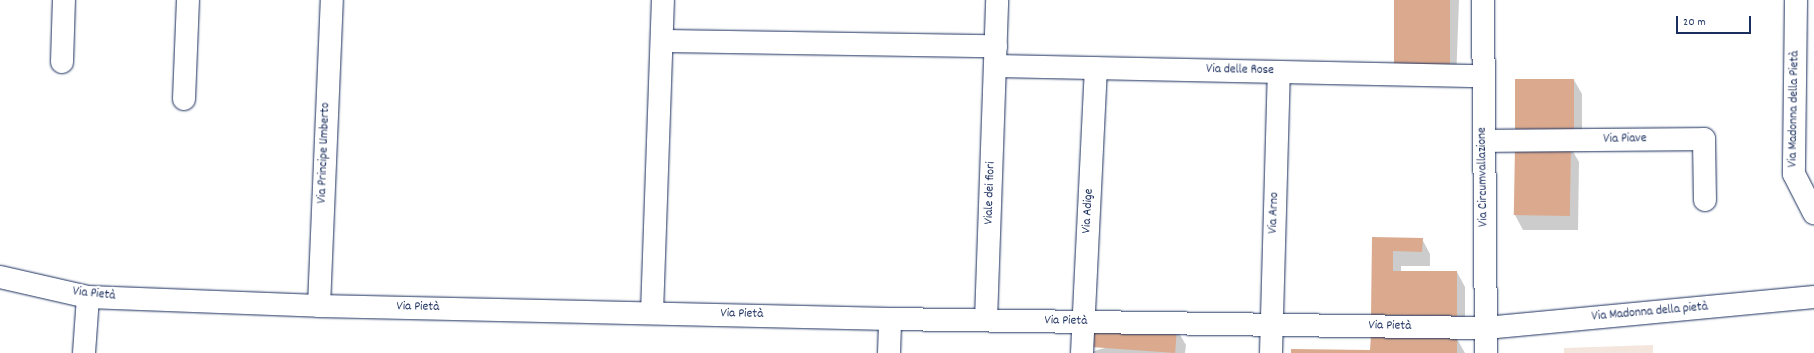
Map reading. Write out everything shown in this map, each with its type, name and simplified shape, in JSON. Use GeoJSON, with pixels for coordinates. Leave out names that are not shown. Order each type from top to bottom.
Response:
{"type":"FeatureCollection","features":[{"type":"Feature","properties":{"kind":"street"},"geometry":{"type":"LineString","coordinates":[[62,62],[64,0]]}},
{"type":"Feature","properties":{"kind":"street"},"geometry":{"type":"LineString","coordinates":[[184,99],[188,0]]}},
{"type":"Feature","properties":{"kind":"street","name":"Via Principe Umberto"},"geometry":{"type":"LineString","coordinates":[[319,306],[332,0]]}},
{"type":"Feature","properties":{"kind":"street"},"geometry":{"type":"LineString","coordinates":[[652,313],[663,0]]}},
{"type":"Feature","properties":{"kind":"street","name":"Viale dei fiori"},"geometry":{"type":"LineString","coordinates":[[986,320],[997,0]]}},
{"type":"Feature","properties":{"kind":"street","name":"Via Circumvallazione"},"geometry":{"type":"LineString","coordinates":[[1482,0],[1486,353]]}},
{"type":"Feature","properties":{"kind":"street","name":"Via Madonna della Pietà"},"geometry":{"type":"LineString","coordinates":[[1796,0],[1794,174],[1814,213]]}},
{"type":"Feature","properties":{"kind":"street","name":"Via delle Rose"},"geometry":{"type":"LineString","coordinates":[[662,41],[996,56],[1096,68],[1483,76]]}},
{"type":"Feature","properties":{"kind":"street","name":"Via Adige"},"geometry":{"type":"LineString","coordinates":[[1082,353],[1096,68]]}},
{"type":"Feature","properties":{"kind":"street","name":"Via Arno"},"geometry":{"type":"LineString","coordinates":[[1271,353],[1279,72]]}},
{"type":"Feature","properties":{"kind":"street","name":"Via Piave"},"geometry":{"type":"LineString","coordinates":[[1484,141],[1704,139],[1705,200]]}},
{"type":"Feature","properties":{"kind":"street","name":"Via Pietà"},"geometry":{"type":"LineString","coordinates":[[0,278],[88,297],[319,306],[890,319],[1486,328]]}},
{"type":"Feature","properties":{"kind":"street"},"geometry":{"type":"LineString","coordinates":[[84,353],[88,297]]}},
{"type":"Feature","properties":{"kind":"street","name":"Via Madonna della pietà"},"geometry":{"type":"LineString","coordinates":[[1486,328],[1814,297]]}},
{"type":"Feature","properties":{"kind":"street"},"geometry":{"type":"LineString","coordinates":[[889,353],[890,319]]}},
{"type":"Feature","properties":{"kind":"shaded area"},"geometry":{"type":"Polygon","coordinates":[[[1653,345],[1653,353],[1564,353],[1564,348],[1653,345]]]}},
{"type":"Feature","properties":{"kind":"building"},"geometry":{"type":"Polygon","coordinates":[[[1394,0],[1450,0],[1450,65],[1394,65],[1394,0]]]}},
{"type":"Feature","properties":{"kind":"building"},"geometry":{"type":"Polygon","coordinates":[[[1515,79],[1574,79],[1574,129],[1515,129],[1515,79]]]}},
{"type":"Feature","properties":{"kind":"building"},"geometry":{"type":"Polygon","coordinates":[[[1515,146],[1571,147],[1570,216],[1514,215],[1515,146]]]}},
{"type":"Feature","properties":{"kind":"building"},"geometry":{"type":"Polygon","coordinates":[[[1372,237],[1423,238],[1422,252],[1393,251],[1393,271],[1457,271],[1457,316],[1371,315],[1372,237]]]}},
{"type":"Feature","properties":{"kind":"building"},"geometry":{"type":"Polygon","coordinates":[[[1086,321],[1177,327],[1175,353],[1084,347],[1086,321]]]}},
{"type":"Feature","properties":{"kind":"building"},"geometry":{"type":"Polygon","coordinates":[[[1371,335],[1457,336],[1457,353],[1291,353],[1291,349],[1370,350],[1371,335]]]}}]}
